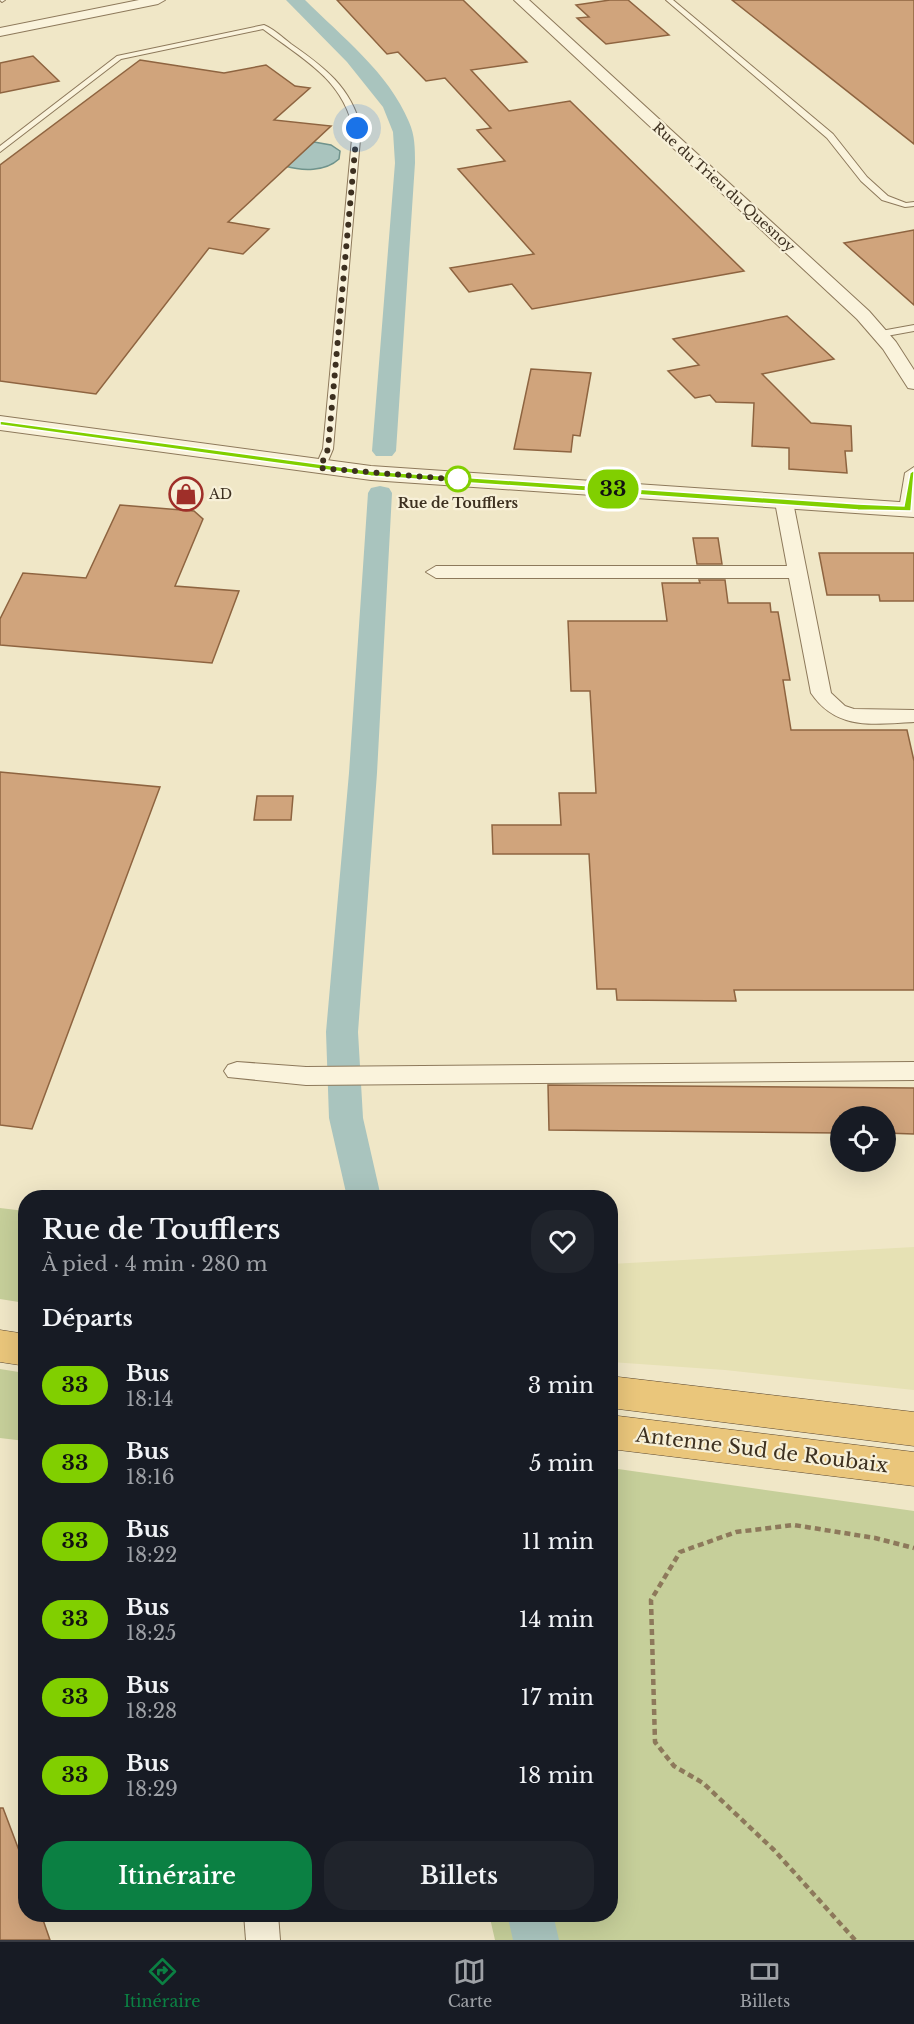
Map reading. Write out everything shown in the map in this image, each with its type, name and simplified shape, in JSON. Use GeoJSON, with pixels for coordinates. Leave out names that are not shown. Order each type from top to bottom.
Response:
{"type":"FeatureCollection","features":[{"type":"Feature","properties":{"kind":"highway"},"geometry":{"type":"LineString","coordinates":[[0,1326],[18,1328]]}},
{"type":"Feature","properties":{"kind":"highway"},"geometry":{"type":"LineString","coordinates":[[0,1346],[18,1349]]}},
{"type":"Feature","properties":{"kind":"highway"},"geometry":{"type":"LineString","coordinates":[[618,1393],[914,1429]]}},
{"type":"Feature","properties":{"kind":"highway","name":"Antenne Sud de Roubaix"},"geometry":{"type":"LineString","coordinates":[[618,1433],[914,1469]]}},
{"type":"Feature","properties":{"kind":"street"},"geometry":{"type":"LineString","coordinates":[[0,32],[158,0]]}},
{"type":"Feature","properties":{"kind":"street","name":"Rue du Trieu du Quesnoy"},"geometry":{"type":"LineString","coordinates":[[521,0],[863,315],[881,334],[914,384]]}},
{"type":"Feature","properties":{"kind":"street"},"geometry":{"type":"LineString","coordinates":[[0,423],[320,468],[405,476],[911,509],[914,473]]}},
{"type":"Feature","properties":{"kind":"street"},"geometry":{"type":"LineString","coordinates":[[784,502],[821,693],[830,708],[850,715],[914,716]]}},
{"type":"Feature","properties":{"kind":"street"},"geometry":{"type":"LineString","coordinates":[[436,572],[796,572]]}},
{"type":"Feature","properties":{"kind":"street"},"geometry":{"type":"LineString","coordinates":[[237,1071],[306,1076],[373,1076],[914,1071]]}},
{"type":"Feature","properties":{"kind":"street"},"geometry":{"type":"LineString","coordinates":[[262,1922],[263,1940]]}},
{"type":"Feature","properties":{"kind":"lane"},"geometry":{"type":"LineString","coordinates":[[669,0],[830,136],[864,179],[885,198],[905,205],[914,204]]}},
{"type":"Feature","properties":{"kind":"lane"},"geometry":{"type":"LineString","coordinates":[[0,150],[119,57],[264,27],[340,88],[354,109],[357,128],[328,449],[320,468]]}},
{"type":"Feature","properties":{"kind":"lane"},"geometry":{"type":"LineString","coordinates":[[881,334],[914,328]]}},
{"type":"Feature","properties":{"kind":"path"},"geometry":{"type":"LineString","coordinates":[[855,1940],[774,1850],[703,1783],[674,1766],[655,1742],[651,1600],[680,1552],[736,1532],[794,1525],[876,1538],[914,1548]]}},
{"type":"Feature","properties":{"kind":"shaded area"},"geometry":{"type":"Polygon","coordinates":[[[914,1247],[914,1390],[725,1370],[618,1362],[618,1264],[914,1247]]]}},
{"type":"Feature","properties":{"kind":"green space"},"geometry":{"type":"Polygon","coordinates":[[[0,1208],[18,1210],[18,1302],[0,1299],[0,1208]]]}},
{"type":"Feature","properties":{"kind":"green space"},"geometry":{"type":"Polygon","coordinates":[[[0,1369],[18,1372],[18,1440],[0,1438],[0,1369]]]}},
{"type":"Feature","properties":{"kind":"green space"},"geometry":{"type":"Polygon","coordinates":[[[618,1469],[914,1511],[914,1940],[495,1940],[491,1922],[618,1922],[618,1469]]]}},
{"type":"Feature","properties":{"kind":"water"},"geometry":{"type":"Polygon","coordinates":[[[314,142],[331,145],[340,151],[339,159],[327,166],[313,169],[285,166],[314,142]]]}},
{"type":"Feature","properties":{"kind":"building"},"geometry":{"type":"Polygon","coordinates":[[[337,0],[463,0],[527,62],[471,70],[509,111],[570,101],[744,271],[532,309],[512,284],[469,292],[450,268],[534,254],[458,169],[505,161],[477,130],[491,128],[445,78],[426,81],[398,52],[387,54],[337,0]]]}},
{"type":"Feature","properties":{"kind":"building"},"geometry":{"type":"Polygon","coordinates":[[[628,0],[669,35],[606,44],[577,18],[589,17],[576,5],[628,0]]]}},
{"type":"Feature","properties":{"kind":"building"},"geometry":{"type":"Polygon","coordinates":[[[732,0],[914,0],[914,144],[761,23],[732,0]]]}},
{"type":"Feature","properties":{"kind":"building"},"geometry":{"type":"Polygon","coordinates":[[[33,56],[59,81],[0,93],[0,63],[33,56]]]}},
{"type":"Feature","properties":{"kind":"building"},"geometry":{"type":"Polygon","coordinates":[[[140,60],[224,73],[266,65],[295,86],[310,88],[274,120],[331,126],[228,222],[269,229],[243,254],[209,248],[96,394],[0,381],[0,165],[140,60]]]}},
{"type":"Feature","properties":{"kind":"building"},"geometry":{"type":"Polygon","coordinates":[[[914,230],[914,305],[844,243],[914,230]]]}},
{"type":"Feature","properties":{"kind":"building"},"geometry":{"type":"Polygon","coordinates":[[[787,316],[834,359],[762,374],[811,423],[851,426],[852,451],[845,451],[847,473],[789,469],[789,448],[752,446],[754,403],[716,402],[710,395],[695,398],[668,371],[699,365],[673,339],[787,316]]]}},
{"type":"Feature","properties":{"kind":"building"},"geometry":{"type":"Polygon","coordinates":[[[531,369],[591,373],[580,436],[573,435],[571,452],[514,449],[531,369]]]}},
{"type":"Feature","properties":{"kind":"building"},"geometry":{"type":"Polygon","coordinates":[[[120,505],[194,511],[203,519],[175,586],[239,591],[212,663],[0,645],[0,619],[23,573],[86,578],[120,505]]]}},
{"type":"Feature","properties":{"kind":"building"},"geometry":{"type":"Polygon","coordinates":[[[693,538],[718,538],[722,564],[697,564],[693,538]]]}},
{"type":"Feature","properties":{"kind":"building"},"geometry":{"type":"Polygon","coordinates":[[[819,553],[914,553],[914,601],[880,601],[879,595],[827,595],[819,553]]]}},
{"type":"Feature","properties":{"kind":"building"},"geometry":{"type":"Polygon","coordinates":[[[699,580],[725,580],[728,603],[770,603],[771,612],[778,612],[790,680],[783,680],[791,730],[907,730],[914,761],[914,990],[734,990],[736,1001],[617,1000],[616,989],[597,989],[589,854],[493,854],[492,825],[561,825],[559,793],[596,793],[590,691],[571,691],[568,621],[667,621],[662,583],[700,583],[699,580]]]}},
{"type":"Feature","properties":{"kind":"building"},"geometry":{"type":"Polygon","coordinates":[[[0,772],[160,787],[32,1129],[0,1125],[0,772]]]}},
{"type":"Feature","properties":{"kind":"building"},"geometry":{"type":"Polygon","coordinates":[[[257,796],[293,796],[291,820],[254,820],[257,796]]]}},
{"type":"Feature","properties":{"kind":"building"},"geometry":{"type":"Polygon","coordinates":[[[548,1085],[914,1088],[914,1134],[896,1133],[896,1106],[830,1106],[830,1133],[549,1130],[548,1085]]]}},
{"type":"Feature","properties":{"kind":"building"},"geometry":{"type":"Polygon","coordinates":[[[0,1808],[3,1808],[18,1848],[18,1922],[44,1922],[50,1940],[0,1940],[0,1808]]]}},
{"type":"Feature","properties":{"kind":"waterway"},"geometry":{"type":"LineString","coordinates":[[295,0],[368,74],[392,107],[403,132],[405,163],[384,451]]}},
{"type":"Feature","properties":{"kind":"waterway"},"geometry":{"type":"LineString","coordinates":[[362,1190],[346,1118],[342,1032],[363,773],[380,493]]}},
{"type":"Feature","properties":{"kind":"waterway"},"geometry":{"type":"LineString","coordinates":[[532,1922],[536,1940]]}},
{"type":"Feature","properties":{"kind":"bus line","name":"33"},"geometry":{"type":"LineString","coordinates":[[0,424],[281,463],[371,473],[858,507],[908,509],[914,473]]}},
{"type":"Feature","properties":{"kind":"place","name":"Rue de Toufflers"},"geometry":{"type":"Point","coordinates":[458,479]}},
{"type":"Feature","properties":{"kind":"place","name":"AD"},"geometry":{"type":"Point","coordinates":[186,494]}},
{"type":"Feature","properties":{"kind":"route"},"geometry":{"type":"LineString","coordinates":[[357,128],[328,449],[320,468],[462,480],[458,479]]}}]}
